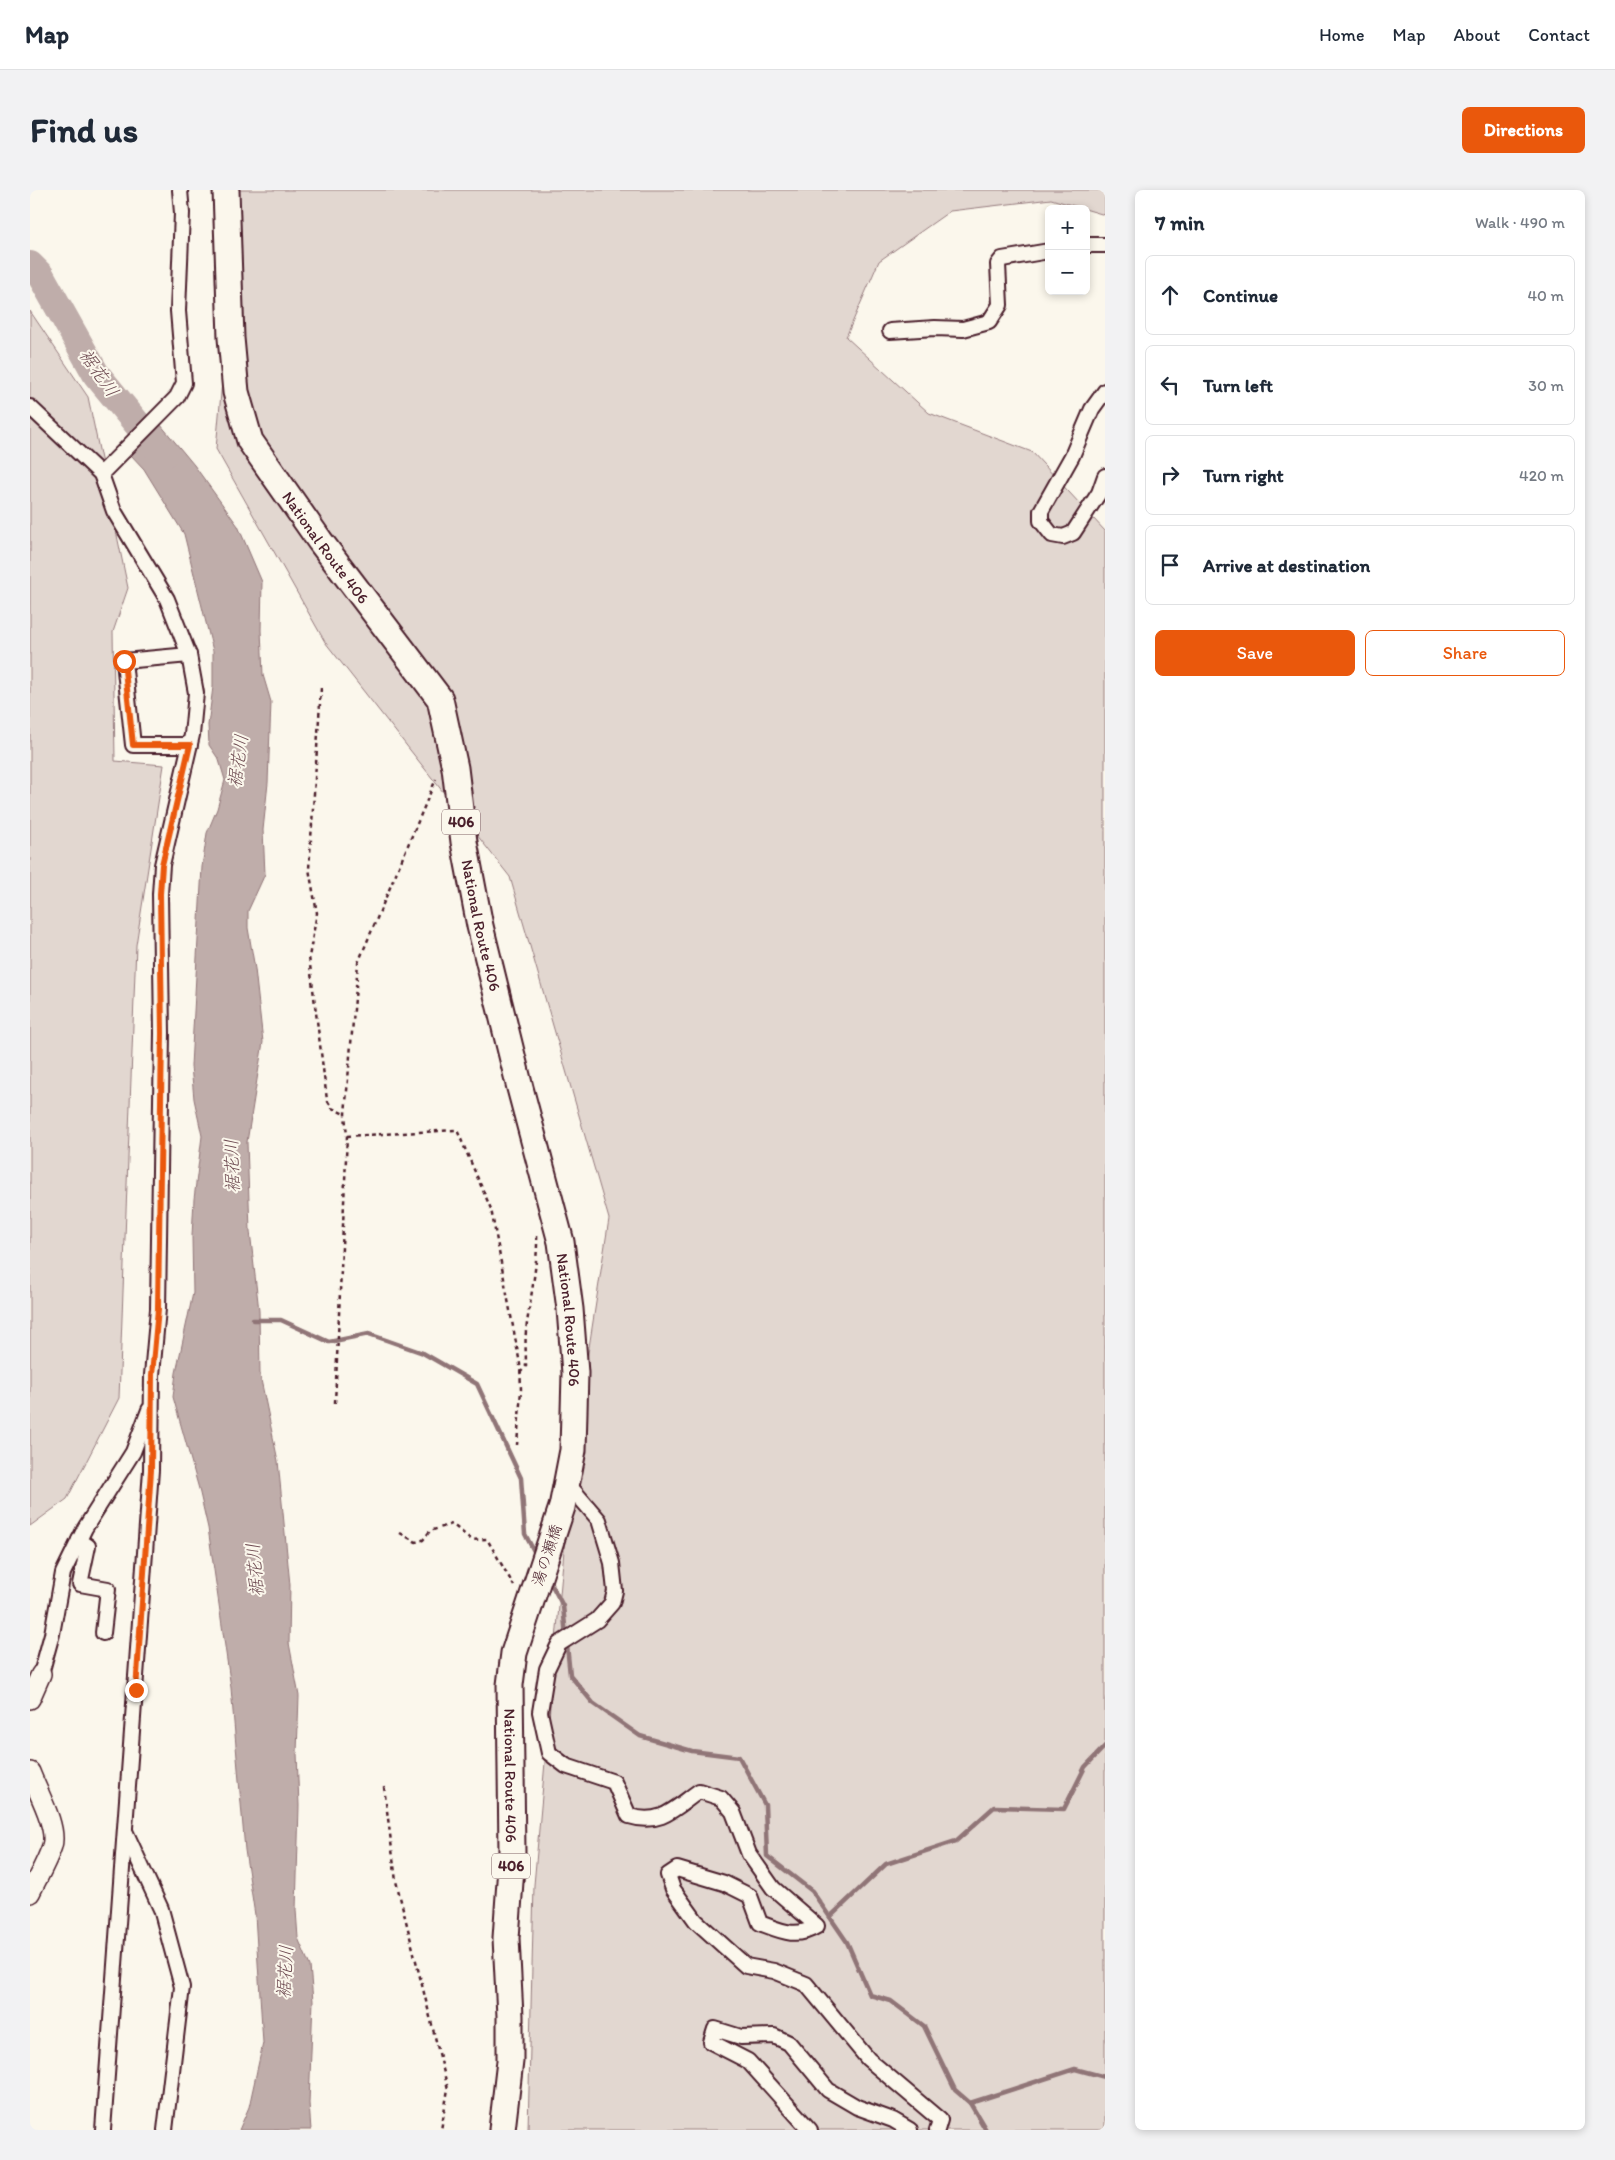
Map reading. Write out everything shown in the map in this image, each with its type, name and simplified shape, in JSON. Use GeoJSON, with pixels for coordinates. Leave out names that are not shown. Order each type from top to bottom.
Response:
{"type":"FeatureCollection","features":[{"type":"Feature","properties":{"kind":"highway","name":"National Route 406"},"geometry":{"type":"LineString","coordinates":[[226,190],[231,338],[236,392],[250,441],[320,541],[440,699],[456,768],[464,842],[480,926],[560,1242],[570,1309],[575,1373],[574,1450],[565,1495]]}},
{"type":"Feature","properties":{"kind":"highway","name":"湯の瀬橋"},"geometry":{"type":"LineString","coordinates":[[523,1596],[565,1495]]}},
{"type":"Feature","properties":{"kind":"highway","name":"National Route 406"},"geometry":{"type":"LineString","coordinates":[[502,2130],[510,2061],[506,1938],[512,1853],[510,1685],[523,1596]]}},
{"type":"Feature","properties":{"kind":"street"},"geometry":{"type":"LineString","coordinates":[[105,470],[177,397],[184,383],[178,311],[182,213],[180,190]]}},
{"type":"Feature","properties":{"kind":"street"},"geometry":{"type":"LineString","coordinates":[[1090,245],[1105,246]]}},
{"type":"Feature","properties":{"kind":"street"},"geometry":{"type":"LineString","coordinates":[[890,331],[935,328],[963,329],[989,322],[1000,305],[998,264],[1002,259],[1045,252]]}},
{"type":"Feature","properties":{"kind":"street"},"geometry":{"type":"LineString","coordinates":[[1105,391],[1092,409],[1072,456],[1041,511],[1041,521],[1052,535],[1063,537],[1074,533],[1099,493],[1105,476]]}},
{"type":"Feature","properties":{"kind":"street"},"geometry":{"type":"LineString","coordinates":[[30,407],[105,470],[114,512],[167,599],[189,655],[196,693],[190,745],[162,865],[160,894],[162,1033],[158,1309],[152,1375],[149,1495],[103,2130]]}},
{"type":"Feature","properties":{"kind":"street"},"geometry":{"type":"LineString","coordinates":[[189,655],[124,661],[133,745],[190,745]]}},
{"type":"Feature","properties":{"kind":"street"},"geometry":{"type":"LineString","coordinates":[[30,1699],[41,1674],[52,1634],[63,1573],[80,1540],[134,1452],[152,1400]]}},
{"type":"Feature","properties":{"kind":"street"},"geometry":{"type":"LineString","coordinates":[[565,1495],[600,1520],[612,1563],[615,1591],[612,1603],[597,1620],[559,1644],[546,1669],[540,1712],[549,1753],[566,1766],[614,1782],[629,1816],[644,1820],[665,1816],[699,1791],[721,1798],[733,1812],[749,1854],[773,1888],[817,1926],[805,1934],[782,1931],[760,1923],[750,1896],[724,1883],[677,1869],[668,1875],[673,1889],[696,1921],[746,1966],[774,1971],[806,1984],[868,2060],[940,2120],[937,2130]]}},
{"type":"Feature","properties":{"kind":"street"},"geometry":{"type":"LineString","coordinates":[[80,1540],[88,1546],[80,1584],[108,1589],[103,1633]]}},
{"type":"Feature","properties":{"kind":"street"},"geometry":{"type":"LineString","coordinates":[[30,1772],[49,1818],[53,1836],[52,1846],[30,1893]]}},
{"type":"Feature","properties":{"kind":"street"},"geometry":{"type":"LineString","coordinates":[[126,1832],[162,1909],[182,1987],[164,2130]]}},
{"type":"Feature","properties":{"kind":"street"},"geometry":{"type":"LineString","coordinates":[[810,2130],[748,2061],[711,2042],[715,2029],[741,2037],[774,2036],[789,2043],[828,2090],[857,2107],[893,2120],[910,2130]]}},
{"type":"Feature","properties":{"kind":"path"},"geometry":{"type":"LineString","coordinates":[[320,688],[309,869],[317,913],[309,957],[327,1100],[332,1108],[345,1114]]}},
{"type":"Feature","properties":{"kind":"path"},"geometry":{"type":"LineString","coordinates":[[334,1403],[347,1136],[345,1114],[358,963],[439,772]]}},
{"type":"Feature","properties":{"kind":"path"},"geometry":{"type":"LineString","coordinates":[[347,1136],[457,1130],[491,1209],[520,1373],[517,1445]]}},
{"type":"Feature","properties":{"kind":"path"},"geometry":{"type":"LineString","coordinates":[[520,1373],[526,1366],[526,1333],[537,1248],[536,1229]]}},
{"type":"Feature","properties":{"kind":"path"},"geometry":{"type":"LineString","coordinates":[[400,1533],[416,1542],[423,1540],[430,1531],[452,1524],[472,1540],[487,1539],[523,1596]]}},
{"type":"Feature","properties":{"kind":"path"},"geometry":{"type":"LineString","coordinates":[[384,1787],[396,1882],[448,2089],[441,2130]]}},
{"type":"Feature","properties":{"kind":"shaded area"},"geometry":{"type":"Polygon","coordinates":[[[239,190],[1105,190],[1105,215],[1090,211],[1090,205],[1071,205],[1051,199],[950,211],[879,261],[846,337],[929,413],[1032,452],[1105,531],[1105,2130],[528,2130],[534,1885],[573,1450],[609,1219],[510,877],[325,642],[216,449],[239,190]]]}},
{"type":"Feature","properties":{"kind":"shaded area"},"geometry":{"type":"Polygon","coordinates":[[[30,311],[88,397],[128,588],[113,632],[115,761],[164,765],[136,945],[119,1398],[67,1499],[30,1526],[30,311]]]}},
{"type":"Feature","properties":{"kind":"water"},"geometry":{"type":"Polygon","coordinates":[[[160,424],[194,465],[238,526],[262,582],[261,630],[263,675],[271,702],[268,783],[263,830],[265,874],[248,911],[248,928],[255,969],[263,1042],[247,1142],[250,1231],[259,1311],[260,1375],[278,1461],[290,1585],[289,1643],[299,1696],[297,1753],[299,1806],[296,1910],[298,1938],[310,1966],[313,2001],[309,2103],[311,2130],[239,2130],[249,2107],[263,2043],[255,1915],[245,1850],[231,1688],[208,1528],[173,1397],[176,1373],[193,1293],[192,1236],[194,1199],[202,1136],[194,1099],[191,1066],[202,867],[207,833],[217,809],[225,780],[219,760],[209,745],[208,725],[213,687],[213,651],[184,534],[144,469],[130,454],[160,424]]]}},
{"type":"Feature","properties":{"kind":"waterway","name":"裾花川"},"geometry":{"type":"LineString","coordinates":[[30,265],[41,276],[96,374],[163,455]]}},
{"type":"Feature","properties":{"kind":"waterway"},"geometry":{"type":"LineString","coordinates":[[253,1320],[281,1320],[329,1342],[369,1334],[423,1353],[477,1384],[521,1478],[525,1534],[536,1555]]}},
{"type":"Feature","properties":{"kind":"waterway"},"geometry":{"type":"LineString","coordinates":[[548,1578],[563,1606],[570,1675],[593,1703],[640,1736],[692,1751],[739,1757],[765,1805],[767,1856],[812,1891],[847,1942],[870,1995],[891,2001],[924,2026],[955,2090],[970,2103],[1075,2069],[1105,2077]]}},
{"type":"Feature","properties":{"kind":"waterway"},"geometry":{"type":"LineString","coordinates":[[830,1917],[886,1864],[956,1841],[994,1807],[1064,1809],[1085,1767],[1105,1746]]}},
{"type":"Feature","properties":{"kind":"waterway"},"geometry":{"type":"LineString","coordinates":[[970,2103],[986,2130]]}},
{"type":"Feature","properties":{"kind":"route"},"geometry":{"type":"LineString","coordinates":[[124,661],[133,745],[190,745],[162,865],[160,894],[162,1033],[158,1309],[152,1375],[151,1470],[136,1690]]}}]}
